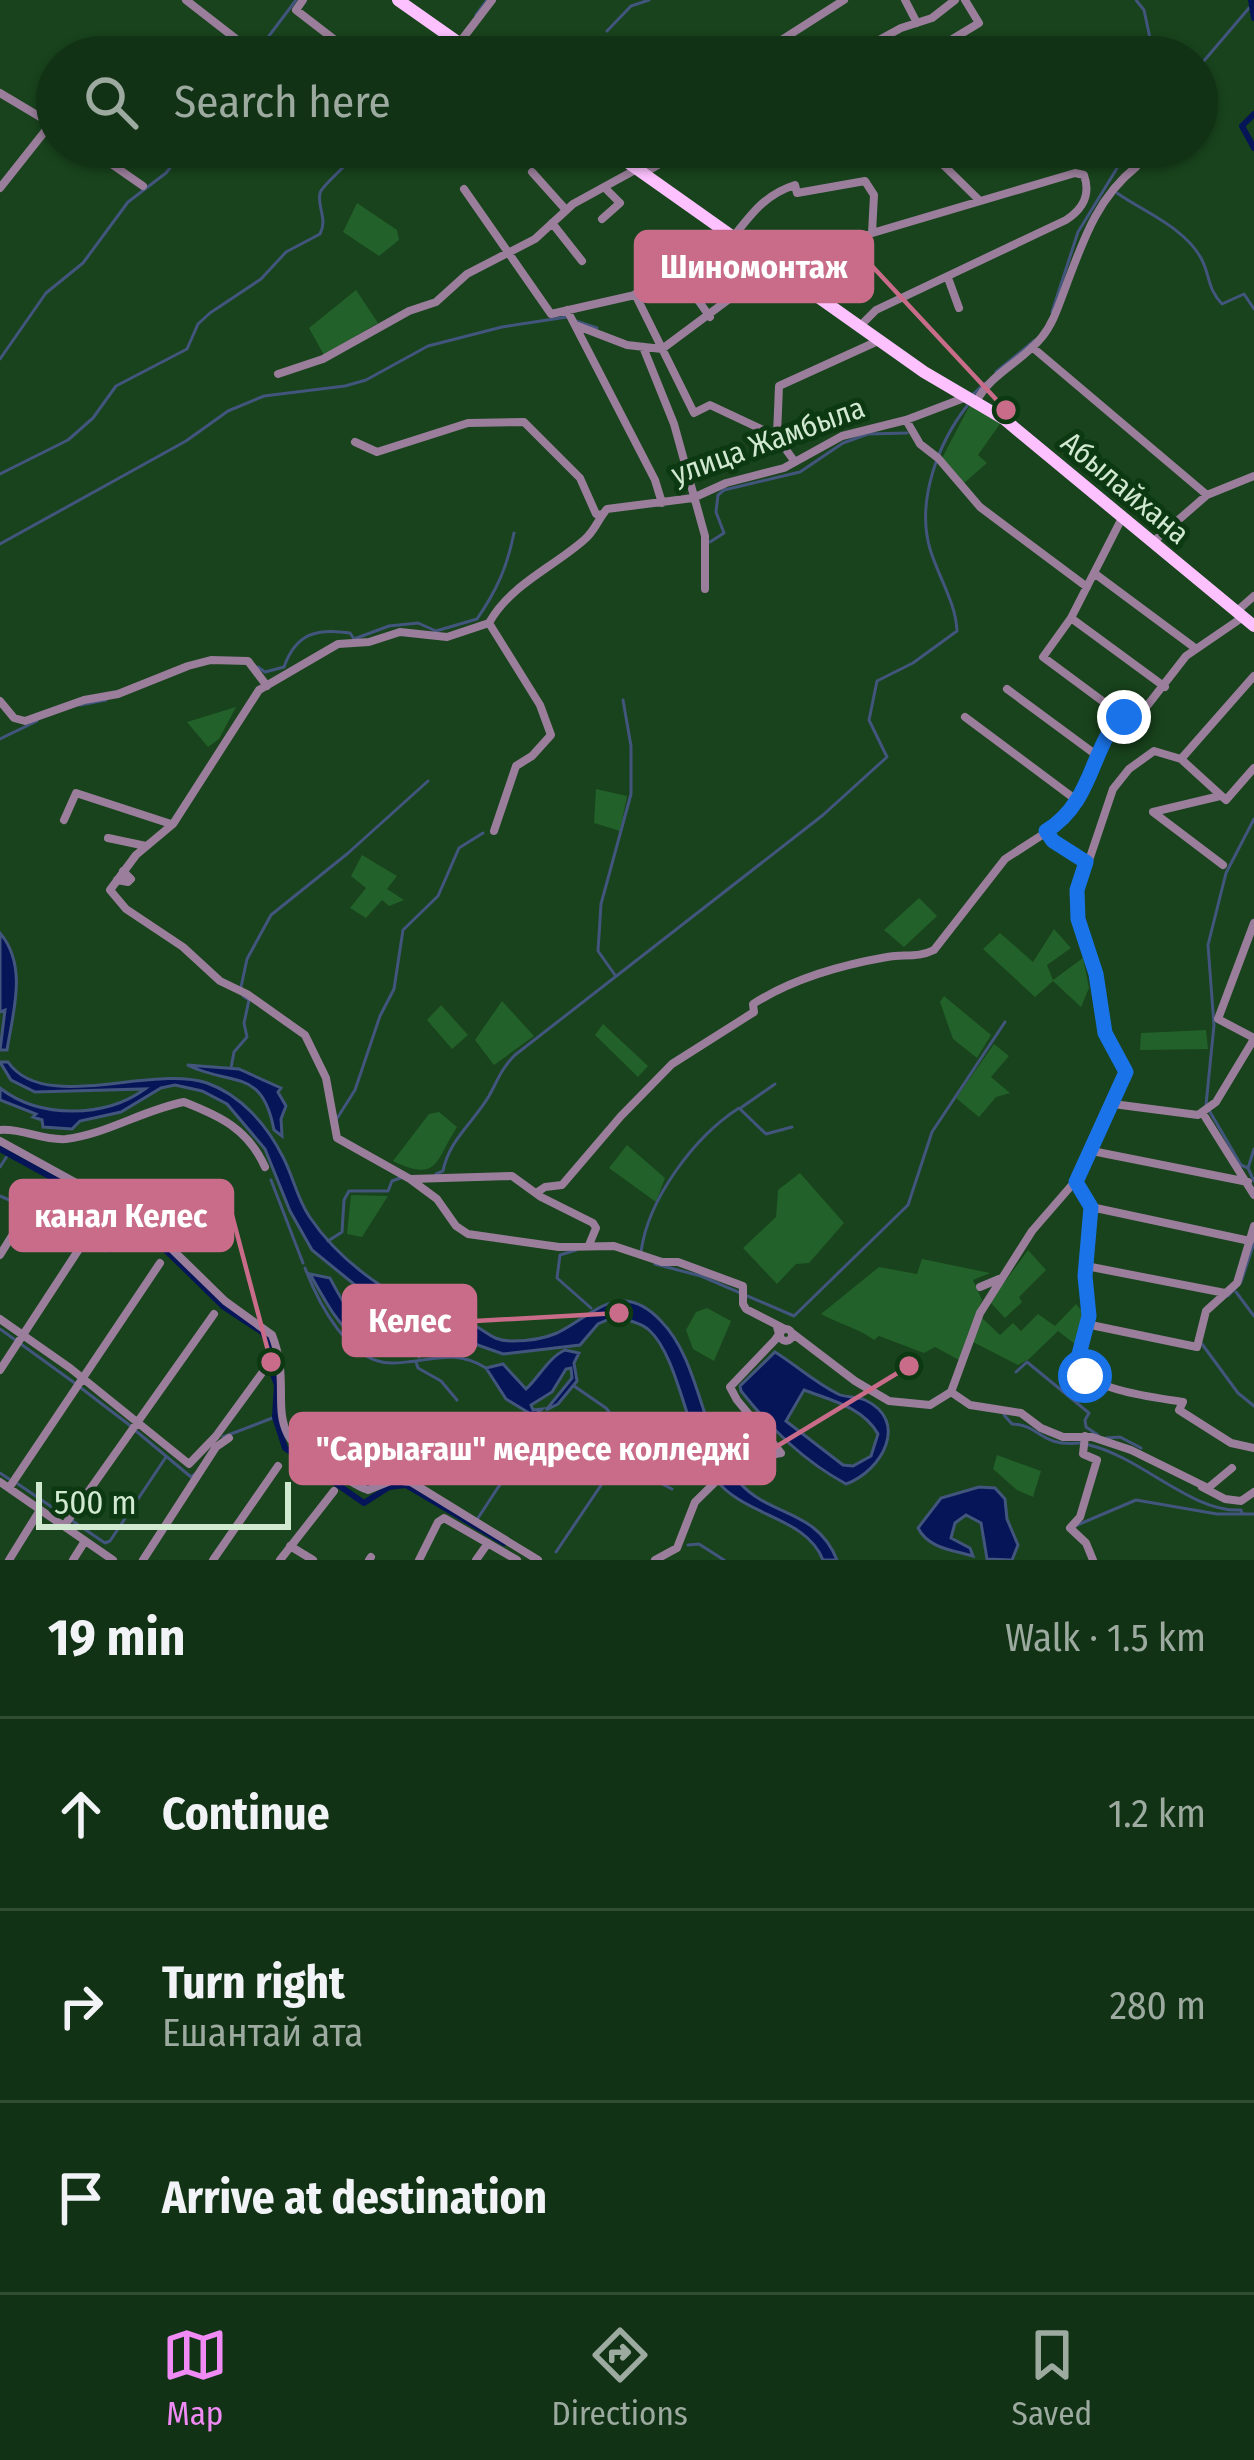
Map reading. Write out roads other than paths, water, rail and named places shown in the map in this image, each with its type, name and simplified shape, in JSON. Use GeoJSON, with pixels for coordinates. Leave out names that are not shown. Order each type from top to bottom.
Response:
{"type":"FeatureCollection","features":[{"type":"Feature","properties":{"kind":"main road"},"geometry":{"type":"LineString","coordinates":[[398,0],[450,36]]}},
{"type":"Feature","properties":{"kind":"main road","name":"Абылайхана"},"geometry":{"type":"LineString","coordinates":[[635,168],[879,340],[1004,418],[1244,618]]}},
{"type":"Feature","properties":{"kind":"street"},"geometry":{"type":"LineString","coordinates":[[186,0],[232,36]]}},
{"type":"Feature","properties":{"kind":"street"},"geometry":{"type":"LineString","coordinates":[[303,0],[296,10],[330,36]]}},
{"type":"Feature","properties":{"kind":"street"},"geometry":{"type":"LineString","coordinates":[[461,36],[492,0]]}},
{"type":"Feature","properties":{"kind":"street"},"geometry":{"type":"LineString","coordinates":[[788,36],[844,0]]}},
{"type":"Feature","properties":{"kind":"street"},"geometry":{"type":"LineString","coordinates":[[904,0],[917,23]]}},
{"type":"Feature","properties":{"kind":"street"},"geometry":{"type":"LineString","coordinates":[[894,36],[932,18],[955,0]]}},
{"type":"Feature","properties":{"kind":"street"},"geometry":{"type":"LineString","coordinates":[[958,36],[980,23],[965,0]]}},
{"type":"Feature","properties":{"kind":"street"},"geometry":{"type":"LineString","coordinates":[[0,93],[36,112]]}},
{"type":"Feature","properties":{"kind":"street"},"geometry":{"type":"LineString","coordinates":[[0,188],[36,145]]}},
{"type":"Feature","properties":{"kind":"street"},"geometry":{"type":"LineString","coordinates":[[117,168],[143,186]]}},
{"type":"Feature","properties":{"kind":"street"},"geometry":{"type":"LineString","coordinates":[[278,374],[322,359],[409,311],[436,302],[467,274],[535,239],[566,210],[645,168]]}},
{"type":"Feature","properties":{"kind":"street"},"geometry":{"type":"LineString","coordinates":[[946,168],[979,200]]}},
{"type":"Feature","properties":{"kind":"street"},"geometry":{"type":"LineString","coordinates":[[970,401],[1032,347],[1051,323],[1102,203],[1135,168]]}},
{"type":"Feature","properties":{"kind":"street"},"geometry":{"type":"LineString","coordinates":[[532,172],[566,210]]}},
{"type":"Feature","properties":{"kind":"street"},"geometry":{"type":"LineString","coordinates":[[574,325],[662,349],[710,317],[768,263],[1075,173],[1084,175],[1088,187],[1081,208],[1066,220],[876,310],[860,326]]}},
{"type":"Feature","properties":{"kind":"street"},"geometry":{"type":"LineString","coordinates":[[733,237],[755,209],[779,190],[795,185],[797,193],[865,181],[874,195],[872,233]]}},
{"type":"Feature","properties":{"kind":"street"},"geometry":{"type":"LineString","coordinates":[[602,219],[620,203],[604,187]]}},
{"type":"Feature","properties":{"kind":"street"},"geometry":{"type":"LineString","coordinates":[[464,190],[551,314],[657,290],[681,276],[710,317]]}},
{"type":"Feature","properties":{"kind":"street"},"geometry":{"type":"LineString","coordinates":[[551,223],[581,261]]}},
{"type":"Feature","properties":{"kind":"street"},"geometry":{"type":"LineString","coordinates":[[948,278],[959,308]]}},
{"type":"Feature","properties":{"kind":"street"},"geometry":{"type":"LineString","coordinates":[[635,294],[694,413],[710,405],[776,436],[795,462]]}},
{"type":"Feature","properties":{"kind":"street"},"geometry":{"type":"LineString","coordinates":[[567,310],[655,480],[662,503]]}},
{"type":"Feature","properties":{"kind":"street"},"geometry":{"type":"LineString","coordinates":[[776,436],[779,386],[879,340]]}},
{"type":"Feature","properties":{"kind":"street"},"geometry":{"type":"LineString","coordinates":[[643,347],[674,424],[706,543],[705,589]]}},
{"type":"Feature","properties":{"kind":"street"},"geometry":{"type":"LineString","coordinates":[[1032,347],[1208,495]]}},
{"type":"Feature","properties":{"kind":"street","name":"улица Жамбыла"},"geometry":{"type":"LineString","coordinates":[[601,515],[618,506],[693,498],[795,462],[842,436],[970,401]]}},
{"type":"Feature","properties":{"kind":"street"},"geometry":{"type":"LineString","coordinates":[[906,419],[920,444],[980,507],[1087,587]]}},
{"type":"Feature","properties":{"kind":"street"},"geometry":{"type":"LineString","coordinates":[[355,442],[377,452],[468,423],[524,422],[572,468],[596,514],[601,515],[586,538],[525,584],[489,623],[447,637],[400,632],[369,642],[347,641],[250,698],[172,824],[110,890],[126,909],[183,947],[220,981],[305,1035],[326,1078],[337,1138],[410,1178],[437,1199],[456,1226],[468,1234],[520,1243],[614,1246],[662,1262],[678,1262],[743,1286],[746,1309],[854,1381],[896,1403],[930,1406],[951,1392],[980,1312],[1000,1279],[1032,1231],[1076,1182],[1126,1072],[1105,1033],[1096,974],[1078,919],[1077,890],[1113,789],[1129,769],[1154,751],[1181,759],[1223,798]]}},
{"type":"Feature","properties":{"kind":"street"},"geometry":{"type":"LineString","coordinates":[[1153,542],[1208,495],[1254,476]]}},
{"type":"Feature","properties":{"kind":"street"},"geometry":{"type":"LineString","coordinates":[[1123,517],[1071,618],[1043,657],[1124,717]]}},
{"type":"Feature","properties":{"kind":"street"},"geometry":{"type":"LineString","coordinates":[[1094,572],[1195,648]]}},
{"type":"Feature","properties":{"kind":"street"},"geometry":{"type":"LineString","coordinates":[[536,1192],[562,1184],[672,1064],[754,1012],[753,1004],[789,983],[885,957],[934,950],[1005,860],[1079,802],[1115,722],[1148,706],[1195,648],[1244,618],[1254,596]]}},
{"type":"Feature","properties":{"kind":"street"},"geometry":{"type":"LineString","coordinates":[[1071,618],[1165,687]]}},
{"type":"Feature","properties":{"kind":"street"},"geometry":{"type":"LineString","coordinates":[[489,623],[551,729],[532,756],[516,766],[494,831]]}},
{"type":"Feature","properties":{"kind":"street"},"geometry":{"type":"LineString","coordinates":[[0,701],[14,718],[25,722],[211,660],[248,661],[267,686]]}},
{"type":"Feature","properties":{"kind":"street"},"geometry":{"type":"LineString","coordinates":[[1181,759],[1254,676]]}},
{"type":"Feature","properties":{"kind":"street"},"geometry":{"type":"LineString","coordinates":[[1007,688],[1099,758]]}},
{"type":"Feature","properties":{"kind":"street"},"geometry":{"type":"LineString","coordinates":[[965,717],[1079,802]]}},
{"type":"Feature","properties":{"kind":"street"},"geometry":{"type":"LineString","coordinates":[[1223,865],[1153,812],[1223,798],[1254,768]]}},
{"type":"Feature","properties":{"kind":"street"},"geometry":{"type":"LineString","coordinates":[[64,820],[76,793],[172,824]]}},
{"type":"Feature","properties":{"kind":"street"},"geometry":{"type":"LineString","coordinates":[[1046,831],[1053,841],[1086,862]]}},
{"type":"Feature","properties":{"kind":"street"},"geometry":{"type":"LineString","coordinates":[[108,838],[148,847]]}},
{"type":"Feature","properties":{"kind":"street"},"geometry":{"type":"LineString","coordinates":[[1113,1104],[1202,1112],[1220,1096],[1254,1039],[1218,1019],[1254,923]]}},
{"type":"Feature","properties":{"kind":"street"},"geometry":{"type":"LineString","coordinates":[[0,1130],[51,1140],[91,1135],[184,1102],[230,1121],[265,1167]]}},
{"type":"Feature","properties":{"kind":"street"},"geometry":{"type":"LineString","coordinates":[[1202,1112],[1252,1188]]}},
{"type":"Feature","properties":{"kind":"street"},"geometry":{"type":"LineString","coordinates":[[0,1141],[140,1218],[225,1301],[272,1336],[284,1427],[293,1445],[313,1461],[368,1490],[393,1480],[412,1483],[538,1560]]}},
{"type":"Feature","properties":{"kind":"street"},"geometry":{"type":"LineString","coordinates":[[1092,1150],[1252,1188]]}},
{"type":"Feature","properties":{"kind":"street"},"geometry":{"type":"LineString","coordinates":[[410,1178],[512,1176],[593,1223],[596,1228],[589,1245]]}},
{"type":"Feature","properties":{"kind":"street"},"geometry":{"type":"LineString","coordinates":[[1076,1182],[1091,1207],[1086,1324],[1076,1366],[1080,1373],[1118,1390],[1183,1402],[1179,1410],[1231,1443],[1254,1448]]}},
{"type":"Feature","properties":{"kind":"street"},"geometry":{"type":"LineString","coordinates":[[0,1255],[33,1202]]}},
{"type":"Feature","properties":{"kind":"street"},"geometry":{"type":"LineString","coordinates":[[1091,1207],[1250,1241]]}},
{"type":"Feature","properties":{"kind":"street"},"geometry":{"type":"LineString","coordinates":[[1086,1324],[1197,1347],[1206,1311],[1237,1283],[1254,1226]]}},
{"type":"Feature","properties":{"kind":"street"},"geometry":{"type":"LineString","coordinates":[[0,1370],[85,1240]]}},
{"type":"Feature","properties":{"kind":"street"},"geometry":{"type":"LineString","coordinates":[[113,1560],[4,1485],[83,1379],[160,1263]]}},
{"type":"Feature","properties":{"kind":"street"},"geometry":{"type":"LineString","coordinates":[[1087,1266],[1225,1294]]}},
{"type":"Feature","properties":{"kind":"street"},"geometry":{"type":"LineString","coordinates":[[980,1287],[1000,1279]]}},
{"type":"Feature","properties":{"kind":"street"},"geometry":{"type":"LineString","coordinates":[[64,1526],[214,1314]]}},
{"type":"Feature","properties":{"kind":"street"},"geometry":{"type":"LineString","coordinates":[[0,1319],[18,1341],[83,1379],[190,1464],[222,1438]]}},
{"type":"Feature","properties":{"kind":"street"},"geometry":{"type":"LineString","coordinates":[[655,1560],[677,1548],[692,1508],[750,1448],[760,1457],[781,1453],[730,1387],[786,1335]]}},
{"type":"Feature","properties":{"kind":"street"},"geometry":{"type":"LineString","coordinates":[[143,1560],[262,1373]]}},
{"type":"Feature","properties":{"kind":"street"},"geometry":{"type":"LineString","coordinates":[[951,1392],[970,1405],[1021,1413],[1063,1437],[1084,1436],[1131,1450],[1225,1499],[1240,1501],[1254,1492]]}},
{"type":"Feature","properties":{"kind":"street"},"geometry":{"type":"LineString","coordinates":[[1084,1436],[1083,1454],[1097,1460],[1080,1517],[1070,1528],[1086,1543],[1093,1560]]}},
{"type":"Feature","properties":{"kind":"street"},"geometry":{"type":"LineString","coordinates":[[213,1560],[278,1466]]}},
{"type":"Feature","properties":{"kind":"street"},"geometry":{"type":"LineString","coordinates":[[1191,1480],[1214,1487],[1232,1468]]}},
{"type":"Feature","properties":{"kind":"street"},"geometry":{"type":"LineString","coordinates":[[280,1560],[334,1491]]}},
{"type":"Feature","properties":{"kind":"street"},"geometry":{"type":"LineString","coordinates":[[9,1560],[40,1510]]}},
{"type":"Feature","properties":{"kind":"street"},"geometry":{"type":"LineString","coordinates":[[418,1560],[445,1518],[518,1560]]}},
{"type":"Feature","properties":{"kind":"street"},"geometry":{"type":"LineString","coordinates":[[73,1560],[85,1541]]}},
{"type":"Feature","properties":{"kind":"street"},"geometry":{"type":"LineString","coordinates":[[476,1560],[488,1544]]}},
{"type":"Feature","properties":{"kind":"street"},"geometry":{"type":"LineString","coordinates":[[290,1546],[313,1560]]}},
{"type":"Feature","properties":{"kind":"waterway"},"geometry":{"type":"LineString","coordinates":[[269,36],[296,0]]}},
{"type":"Feature","properties":{"kind":"waterway"},"geometry":{"type":"LineString","coordinates":[[476,15],[487,0]]}},
{"type":"Feature","properties":{"kind":"waterway"},"geometry":{"type":"LineString","coordinates":[[607,31],[631,6],[649,0]]}},
{"type":"Feature","properties":{"kind":"waterway"},"geometry":{"type":"LineString","coordinates":[[1136,0],[1144,10],[1150,36]]}},
{"type":"Feature","properties":{"kind":"waterway"},"geometry":{"type":"LineString","coordinates":[[1251,0],[1254,18]]}},
{"type":"Feature","properties":{"kind":"waterway"},"geometry":{"type":"LineString","coordinates":[[1218,44],[1249,8]]}},
{"type":"Feature","properties":{"kind":"waterway"},"geometry":{"type":"LineString","coordinates":[[1254,114],[1242,126],[1254,148]]}},
{"type":"Feature","properties":{"kind":"waterway"},"geometry":{"type":"LineString","coordinates":[[0,359],[46,293],[83,263],[128,202],[170,168]]}},
{"type":"Feature","properties":{"kind":"waterway"},"geometry":{"type":"LineString","coordinates":[[0,474],[68,440],[93,418],[116,386],[187,349],[198,324],[210,313],[261,279],[286,252],[320,234],[320,193],[342,168]]}},
{"type":"Feature","properties":{"kind":"waterway"},"geometry":{"type":"LineString","coordinates":[[1052,312],[1078,232],[1117,168]]}},
{"type":"Feature","properties":{"kind":"waterway"},"geometry":{"type":"LineString","coordinates":[[1117,193],[1186,239],[1202,260],[1222,304],[1244,294],[1254,309]]}},
{"type":"Feature","properties":{"kind":"waterway"},"geometry":{"type":"LineString","coordinates":[[0,544],[186,441],[228,411],[264,396],[345,386],[366,380],[428,346],[567,317]]}},
{"type":"Feature","properties":{"kind":"waterway"},"geometry":{"type":"LineString","coordinates":[[576,321],[597,328]]}},
{"type":"Feature","properties":{"kind":"waterway"},"geometry":{"type":"LineString","coordinates":[[996,372],[1035,340]]}},
{"type":"Feature","properties":{"kind":"waterway"},"geometry":{"type":"LineString","coordinates":[[970,397],[985,383]]}},
{"type":"Feature","properties":{"kind":"waterway"},"geometry":{"type":"LineString","coordinates":[[436,1174],[443,1171],[456,1141],[515,1055],[823,815],[887,757],[869,720],[877,681],[913,663],[957,631],[930,549],[926,512],[932,473],[967,406]]}},
{"type":"Feature","properties":{"kind":"waterway"},"geometry":{"type":"LineString","coordinates":[[710,542],[724,533],[716,512],[718,495],[724,490],[800,472],[843,443],[868,434],[907,433]]}},
{"type":"Feature","properties":{"kind":"waterway"},"geometry":{"type":"LineString","coordinates":[[258,667],[265,672],[284,667],[301,640],[327,631],[350,633],[354,639],[389,626],[418,623],[436,631],[477,619],[500,578],[514,533]]}},
{"type":"Feature","properties":{"kind":"waterway"},"geometry":{"type":"LineString","coordinates":[[80,705],[106,700]]}},
{"type":"Feature","properties":{"kind":"waterway"},"geometry":{"type":"LineString","coordinates":[[615,975],[598,951],[601,904],[631,794],[631,746],[623,700]]}},
{"type":"Feature","properties":{"kind":"waterway"},"geometry":{"type":"LineString","coordinates":[[0,739],[37,721]]}},
{"type":"Feature","properties":{"kind":"waterway"},"geometry":{"type":"LineString","coordinates":[[241,987],[247,959],[271,915],[428,781]]}},
{"type":"Feature","properties":{"kind":"waterway"},"geometry":{"type":"LineString","coordinates":[[1248,1168],[1241,1165],[1206,1105],[1214,1025],[1208,945],[1226,873],[1254,819]]}},
{"type":"Feature","properties":{"kind":"waterway"},"geometry":{"type":"LineString","coordinates":[[336,1120],[355,1090],[394,989],[403,930],[438,896],[459,848],[483,833]]}},
{"type":"Feature","properties":{"kind":"waterway"},"geometry":{"type":"LineString","coordinates":[[231,1068],[234,1052],[247,1037],[244,1023],[249,1000],[243,996]]}},
{"type":"Feature","properties":{"kind":"waterway"},"geometry":{"type":"LineString","coordinates":[[655,1264],[701,1276],[794,1316],[908,1205],[932,1132],[1005,1022]]}},
{"type":"Feature","properties":{"kind":"waterway"},"geometry":{"type":"LineString","coordinates":[[742,1107],[775,1084]]}},
{"type":"Feature","properties":{"kind":"waterway"},"geometry":{"type":"LineString","coordinates":[[641,1252],[663,1191],[690,1152],[722,1120],[739,1108],[766,1134],[792,1127]]}},
{"type":"Feature","properties":{"kind":"waterway"},"geometry":{"type":"LineString","coordinates":[[0,1149],[142,1227],[224,1307],[262,1332],[273,1350],[275,1417],[285,1448],[364,1503],[389,1487],[406,1485],[504,1543]]}},
{"type":"Feature","properties":{"kind":"waterway"},"geometry":{"type":"LineString","coordinates":[[1254,1149],[1248,1168],[1254,1181]]}},
{"type":"Feature","properties":{"kind":"waterway"},"geometry":{"type":"LineString","coordinates":[[0,1167],[9,1153]]}},
{"type":"Feature","properties":{"kind":"waterway"},"geometry":{"type":"LineString","coordinates":[[328,1241],[342,1232],[349,1191],[388,1191],[392,1181],[403,1177]]}},
{"type":"Feature","properties":{"kind":"waterway"},"geometry":{"type":"LineString","coordinates":[[271,1180],[303,1263]]}},
{"type":"Feature","properties":{"kind":"waterway"},"geometry":{"type":"LineString","coordinates":[[0,1196],[26,1207]]}},
{"type":"Feature","properties":{"kind":"waterway"},"geometry":{"type":"LineString","coordinates":[[34,1210],[106,1251]]}},
{"type":"Feature","properties":{"kind":"waterway"},"geometry":{"type":"LineString","coordinates":[[1228,1296],[1241,1282],[1254,1243]]}},
{"type":"Feature","properties":{"kind":"waterway"},"geometry":{"type":"LineString","coordinates":[[576,1250],[560,1255],[557,1278],[591,1308]]}},
{"type":"Feature","properties":{"kind":"waterway"},"geometry":{"type":"LineString","coordinates":[[305,1268],[337,1329],[376,1361],[462,1358],[486,1368]]}},
{"type":"Feature","properties":{"kind":"waterway"},"geometry":{"type":"LineString","coordinates":[[1236,1292],[1254,1316]]}},
{"type":"Feature","properties":{"kind":"waterway"},"geometry":{"type":"LineString","coordinates":[[0,1329],[76,1384]]}},
{"type":"Feature","properties":{"kind":"waterway"},"geometry":{"type":"LineString","coordinates":[[417,1342],[419,1357]]}},
{"type":"Feature","properties":{"kind":"waterway"},"geometry":{"type":"LineString","coordinates":[[1202,1344],[1238,1393],[1254,1406]]}},
{"type":"Feature","properties":{"kind":"waterway"},"geometry":{"type":"LineString","coordinates":[[416,1362],[457,1400]]}},
{"type":"Feature","properties":{"kind":"waterway"},"geometry":{"type":"LineString","coordinates":[[1016,1372],[1027,1362],[1089,1413],[1086,1427],[1098,1435]]}},
{"type":"Feature","properties":{"kind":"waterway"},"geometry":{"type":"LineString","coordinates":[[574,1386],[606,1408],[627,1434],[613,1459],[672,1489]]}},
{"type":"Feature","properties":{"kind":"waterway"},"geometry":{"type":"LineString","coordinates":[[81,1388],[132,1427]]}},
{"type":"Feature","properties":{"kind":"waterway"},"geometry":{"type":"LineString","coordinates":[[1004,1415],[1012,1424],[1056,1442],[1080,1443]]}},
{"type":"Feature","properties":{"kind":"waterway"},"geometry":{"type":"LineString","coordinates":[[478,1518],[545,1432],[534,1416]]}},
{"type":"Feature","properties":{"kind":"waterway"},"geometry":{"type":"LineString","coordinates":[[223,1437],[275,1417]]}},
{"type":"Feature","properties":{"kind":"waterway"},"geometry":{"type":"LineString","coordinates":[[136,1431],[191,1477],[195,1474]]}},
{"type":"Feature","properties":{"kind":"waterway"},"geometry":{"type":"LineString","coordinates":[[1106,1438],[1120,1437],[1141,1448]]}},
{"type":"Feature","properties":{"kind":"waterway"},"geometry":{"type":"LineString","coordinates":[[1089,1445],[1204,1503],[1242,1513]]}},
{"type":"Feature","properties":{"kind":"waterway"},"geometry":{"type":"LineString","coordinates":[[71,1520],[105,1543],[110,1541],[166,1457]]}},
{"type":"Feature","properties":{"kind":"waterway"},"geometry":{"type":"LineString","coordinates":[[556,1552],[616,1463]]}},
{"type":"Feature","properties":{"kind":"waterway"},"geometry":{"type":"LineString","coordinates":[[0,1473],[9,1479]]}},
{"type":"Feature","properties":{"kind":"waterway"},"geometry":{"type":"LineString","coordinates":[[18,1484],[65,1516]]}},
{"type":"Feature","properties":{"kind":"waterway"},"geometry":{"type":"LineString","coordinates":[[1075,1526],[1136,1500],[1217,1514],[1254,1514]]}},
{"type":"Feature","properties":{"kind":"waterway"},"geometry":{"type":"LineString","coordinates":[[688,1545],[699,1544],[724,1560]]}},
{"type":"Feature","properties":{"kind":"place","name":"Шиномонтаж"},"geometry":{"type":"Point","coordinates":[1006,410]}},
{"type":"Feature","properties":{"kind":"place","name":"Келес"},"geometry":{"type":"Point","coordinates":[619,1313]}},
{"type":"Feature","properties":{"kind":"place","name":"канал Келес"},"geometry":{"type":"Point","coordinates":[271,1362]}},
{"type":"Feature","properties":{"kind":"place","name":"\"Сарыағаш\" медресе колледжі"},"geometry":{"type":"Point","coordinates":[909,1366]}}]}
